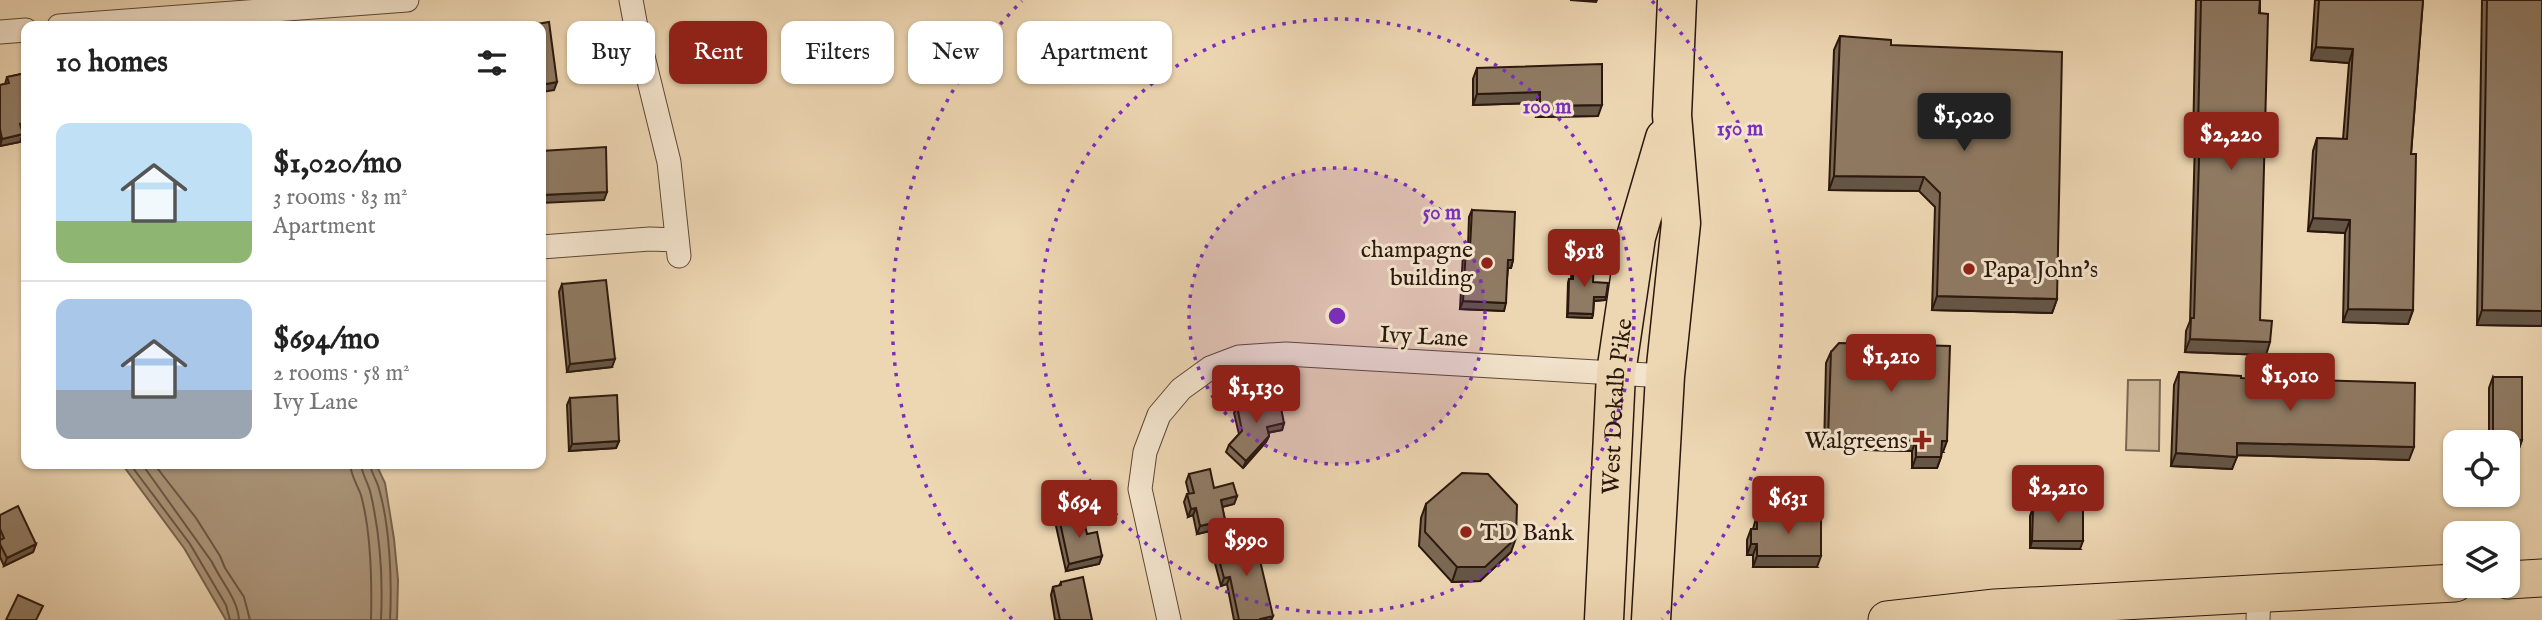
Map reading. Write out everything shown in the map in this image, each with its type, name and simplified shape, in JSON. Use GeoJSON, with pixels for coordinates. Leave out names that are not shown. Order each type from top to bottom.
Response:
{"type":"FeatureCollection","features":[{"type":"Feature","properties":{"kind":"highway","name":"West Dekalb Pike"},"geometry":{"type":"LineString","coordinates":[[1651,620],[1665,376],[1681,223],[1672,116],[1677,0]]}},
{"type":"Feature","properties":{"kind":"highway","name":"West Dekalb Pike"},"geometry":{"type":"LineString","coordinates":[[1604,620],[1616,373],[1636,237],[1672,116]]}},
{"type":"Feature","properties":{"kind":"main road"},"geometry":{"type":"LineString","coordinates":[[2520,579],[2542,578]]}},
{"type":"Feature","properties":{"kind":"main road"},"geometry":{"type":"LineString","coordinates":[[1887,620],[1995,608],[2258,607],[2443,584]]}},
{"type":"Feature","properties":{"kind":"street"},"geometry":{"type":"LineString","coordinates":[[126,21],[407,0]]}},
{"type":"Feature","properties":{"kind":"street"},"geometry":{"type":"LineString","coordinates":[[546,247],[650,239],[677,248],[670,162],[631,0]]}},
{"type":"Feature","properties":{"kind":"street"},"geometry":{"type":"LineString","coordinates":[[0,32],[21,30]]}},
{"type":"Feature","properties":{"kind":"street","name":"Ivy Lane"},"geometry":{"type":"LineString","coordinates":[[1169,620],[1140,489],[1145,452],[1159,415],[1181,390],[1210,368],[1239,357],[1286,354],[1665,376]]}},
{"type":"Feature","properties":{"kind":"shaded area"},"geometry":{"type":"Polygon","coordinates":[[[2128,380],[2160,380],[2159,451],[2126,450],[2128,380]]]}},
{"type":"Feature","properties":{"kind":"water"},"geometry":{"type":"Polygon","coordinates":[[[126,469],[378,469],[385,483],[394,539],[398,580],[397,620],[226,620],[184,548],[126,469]]]}},
{"type":"Feature","properties":{"kind":"building"},"geometry":{"type":"Polygon","coordinates":[[[2201,0],[2260,0],[2259,13],[2268,14],[2260,320],[2272,321],[2270,342],[2190,339],[2191,318],[2194,318],[2201,0]]]}},
{"type":"Feature","properties":{"kind":"building"},"geometry":{"type":"Polygon","coordinates":[[[2319,0],[2423,0],[2411,154],[2416,154],[2413,310],[2348,309],[2350,220],[2313,218],[2317,138],[2347,139],[2353,49],[2316,47],[2319,0]]]}},
{"type":"Feature","properties":{"kind":"building"},"geometry":{"type":"Polygon","coordinates":[[[2487,0],[2542,0],[2542,311],[2482,310],[2487,0]]]}},
{"type":"Feature","properties":{"kind":"building"},"geometry":{"type":"Polygon","coordinates":[[[546,22],[549,22],[557,82],[546,84],[546,22]]]}},
{"type":"Feature","properties":{"kind":"building"},"geometry":{"type":"Polygon","coordinates":[[[1840,36],[1891,40],[1891,45],[2062,52],[2057,299],[1937,296],[1940,193],[1924,177],[1834,176],[1840,36]]]}},
{"type":"Feature","properties":{"kind":"building"},"geometry":{"type":"Polygon","coordinates":[[[1602,64],[1602,105],[1540,106],[1540,92],[1477,94],[1477,68],[1602,64]]]}},
{"type":"Feature","properties":{"kind":"building"},"geometry":{"type":"Polygon","coordinates":[[[21,74],[21,134],[2,139],[0,85],[9,83],[7,77],[21,74]]]}},
{"type":"Feature","properties":{"kind":"building"},"geometry":{"type":"Polygon","coordinates":[[[606,147],[607,192],[546,195],[546,151],[606,147]]]}},
{"type":"Feature","properties":{"kind":"building","name":"champagne building"},"geometry":{"type":"Polygon","coordinates":[[[1472,210],[1515,212],[1513,260],[1508,260],[1506,303],[1463,301],[1466,247],[1470,247],[1472,210]]]}},
{"type":"Feature","properties":{"kind":"building"},"geometry":{"type":"Polygon","coordinates":[[[1573,261],[1594,261],[1593,282],[1608,283],[1606,297],[1594,297],[1593,314],[1568,313],[1569,279],[1573,279],[1573,261]]]}},
{"type":"Feature","properties":{"kind":"building"},"geometry":{"type":"Polygon","coordinates":[[[606,280],[615,359],[570,364],[562,284],[606,280]]]}},
{"type":"Feature","properties":{"kind":"building","name":"Walgreens"},"geometry":{"type":"Polygon","coordinates":[[[1839,343],[1950,346],[1947,441],[1942,441],[1941,457],[1916,457],[1916,440],[1828,438],[1831,352],[1839,343]]]}},
{"type":"Feature","properties":{"kind":"building"},"geometry":{"type":"Polygon","coordinates":[[[2179,372],[2241,378],[2415,383],[2414,447],[2237,443],[2237,457],[2176,453],[2179,372]]]}},
{"type":"Feature","properties":{"kind":"building"},"geometry":{"type":"Polygon","coordinates":[[[2493,377],[2522,377],[2522,440],[2520,430],[2493,430],[2493,377]]]}},
{"type":"Feature","properties":{"kind":"building"},"geometry":{"type":"Polygon","coordinates":[[[617,395],[619,441],[572,444],[570,398],[617,395]]]}},
{"type":"Feature","properties":{"kind":"building"},"geometry":{"type":"Polygon","coordinates":[[[1279,398],[1284,423],[1267,427],[1269,436],[1246,461],[1229,445],[1242,431],[1237,406],[1279,398]]]}},
{"type":"Feature","properties":{"kind":"building"},"geometry":{"type":"Polygon","coordinates":[[[1210,469],[1214,488],[1233,483],[1237,496],[1221,500],[1225,520],[1200,526],[1196,508],[1191,509],[1187,494],[1194,493],[1189,474],[1210,469]]]}},
{"type":"Feature","properties":{"kind":"building","name":"TD Bank"},"geometry":{"type":"Polygon","coordinates":[[[1462,473],[1488,474],[1517,505],[1516,538],[1485,567],[1457,567],[1425,532],[1426,504],[1462,473]]]}},
{"type":"Feature","properties":{"kind":"building"},"geometry":{"type":"Polygon","coordinates":[[[18,506],[36,544],[7,558],[0,544],[0,540],[4,538],[0,529],[0,515],[18,506]]]}},
{"type":"Feature","properties":{"kind":"building"},"geometry":{"type":"Polygon","coordinates":[[[2033,508],[2083,509],[2083,541],[2032,541],[2033,508]]]}},
{"type":"Feature","properties":{"kind":"building"},"geometry":{"type":"Polygon","coordinates":[[[1082,513],[1087,534],[1097,532],[1102,556],[1069,564],[1059,518],[1082,513]]]}},
{"type":"Feature","properties":{"kind":"building"},"geometry":{"type":"Polygon","coordinates":[[[1757,515],[1821,516],[1821,556],[1757,556],[1757,544],[1751,544],[1751,529],[1757,529],[1757,515]]]}},
{"type":"Feature","properties":{"kind":"building"},"geometry":{"type":"Polygon","coordinates":[[[1254,535],[1273,616],[1260,620],[1239,620],[1230,577],[1224,578],[1218,556],[1224,554],[1222,543],[1254,535]]]}},
{"type":"Feature","properties":{"kind":"building"},"geometry":{"type":"Polygon","coordinates":[[[1083,577],[1092,620],[1060,620],[1053,587],[1061,585],[1061,582],[1083,577]]]}},
{"type":"Feature","properties":{"kind":"building"},"geometry":{"type":"Polygon","coordinates":[[[18,595],[43,606],[36,620],[6,620],[18,595]]]}},
{"type":"Feature","properties":{"kind":"place","name":"champagne building"},"geometry":{"type":"Point","coordinates":[1487,263]}},
{"type":"Feature","properties":{"kind":"place","name":"Papa John's"},"geometry":{"type":"Point","coordinates":[1969,269]}},
{"type":"Feature","properties":{"kind":"place","name":"Walgreens"},"geometry":{"type":"Point","coordinates":[1922,440]}},
{"type":"Feature","properties":{"kind":"place","name":"TD Bank"},"geometry":{"type":"Point","coordinates":[1466,532]}}]}
